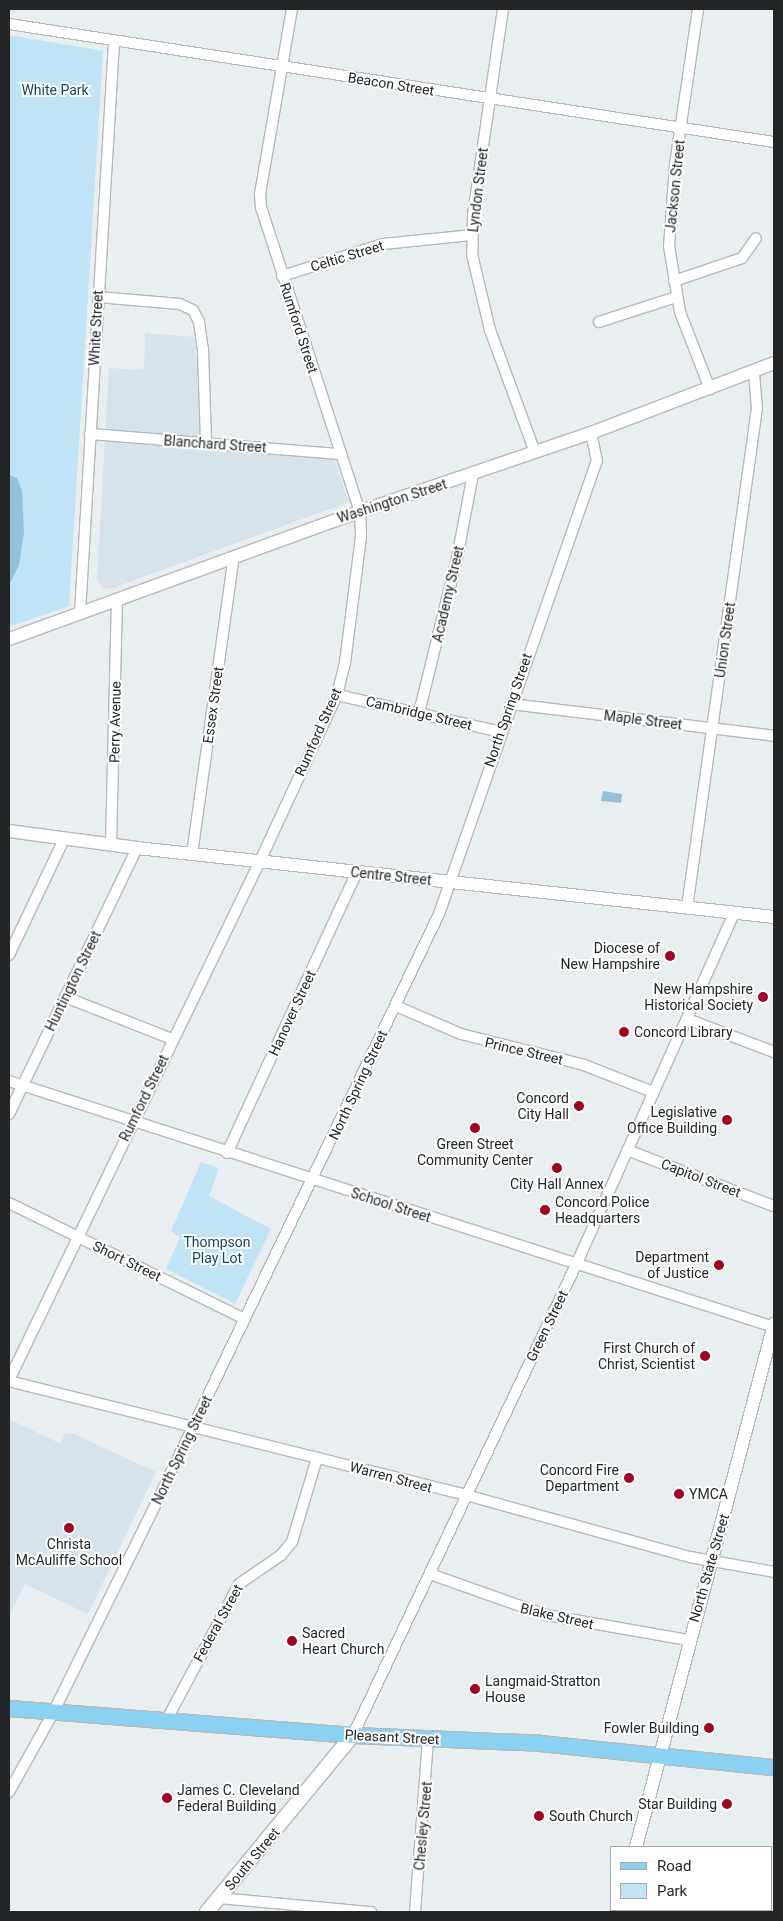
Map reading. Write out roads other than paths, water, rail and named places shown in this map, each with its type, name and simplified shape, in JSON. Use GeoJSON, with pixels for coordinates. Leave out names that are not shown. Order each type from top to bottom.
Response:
{"type":"FeatureCollection","features":[{"type":"Feature","properties":{"kind":"main road","name":"Pleasant Street"},"geometry":{"type":"LineString","coordinates":[[9,1708],[53,1714],[353,1735],[540,1743],[774,1767]]}},
{"type":"Feature","properties":{"kind":"main road","name":"South Street"},"geometry":{"type":"LineString","coordinates":[[207,1912],[353,1735]]}},
{"type":"Feature","properties":{"kind":"street","name":"Rumford Street"},"geometry":{"type":"LineString","coordinates":[[9,1380],[172,1039],[260,861],[337,695],[355,596],[362,529],[360,512],[282,276],[261,208],[260,194],[292,9]]}},
{"type":"Feature","properties":{"kind":"street","name":"Lyndon Street"},"geometry":{"type":"LineString","coordinates":[[503,9],[472,235],[476,277],[487,322],[535,452]]}},
{"type":"Feature","properties":{"kind":"street","name":"Jackson Street"},"geometry":{"type":"LineString","coordinates":[[698,9],[670,219],[676,297],[710,389]]}},
{"type":"Feature","properties":{"kind":"street","name":"Beacon Street"},"geometry":{"type":"LineString","coordinates":[[9,24],[490,100],[774,141]]}},
{"type":"Feature","properties":{"kind":"street","name":"White Street"},"geometry":{"type":"LineString","coordinates":[[80,613],[114,42]]}},
{"type":"Feature","properties":{"kind":"street","name":"Celtic Street"},"geometry":{"type":"LineString","coordinates":[[282,276],[383,244],[472,235]]}},
{"type":"Feature","properties":{"kind":"street"},"geometry":{"type":"LineString","coordinates":[[674,281],[742,258],[756,238]]}},
{"type":"Feature","properties":{"kind":"street"},"geometry":{"type":"LineString","coordinates":[[98,297],[180,304],[193,310],[199,322],[203,350],[206,442]]}},
{"type":"Feature","properties":{"kind":"street"},"geometry":{"type":"LineString","coordinates":[[599,322],[676,297]]}},
{"type":"Feature","properties":{"kind":"street","name":"Washington Street"},"geometry":{"type":"LineString","coordinates":[[9,639],[360,512],[591,432],[710,389],[774,363]]}},
{"type":"Feature","properties":{"kind":"street","name":"Union Street"},"geometry":{"type":"LineString","coordinates":[[687,908],[714,728],[756,408],[754,371]]}},
{"type":"Feature","properties":{"kind":"street","name":"North Spring Street"},"geometry":{"type":"LineString","coordinates":[[9,1792],[53,1714],[193,1428],[396,1006],[450,882],[500,732],[597,461],[591,432]]}},
{"type":"Feature","properties":{"kind":"street","name":"Blanchard Street"},"geometry":{"type":"LineString","coordinates":[[90,434],[341,454]]}},
{"type":"Feature","properties":{"kind":"street","name":"Academy Street"},"geometry":{"type":"LineString","coordinates":[[419,713],[457,558],[473,474]]}},
{"type":"Feature","properties":{"kind":"street","name":"Essex Street"},"geometry":{"type":"LineString","coordinates":[[192,854],[234,557]]}},
{"type":"Feature","properties":{"kind":"street","name":"Perry Avenue"},"geometry":{"type":"LineString","coordinates":[[111,844],[117,600]]}},
{"type":"Feature","properties":{"kind":"street","name":"Cambridge Street"},"geometry":{"type":"LineString","coordinates":[[337,695],[500,732]]}},
{"type":"Feature","properties":{"kind":"street","name":"Maple Street"},"geometry":{"type":"LineString","coordinates":[[511,704],[774,736]]}},
{"type":"Feature","properties":{"kind":"street","name":"Centre Street"},"geometry":{"type":"LineString","coordinates":[[9,831],[137,848],[774,917]]}},
{"type":"Feature","properties":{"kind":"street"},"geometry":{"type":"LineString","coordinates":[[9,955],[64,839]]}},
{"type":"Feature","properties":{"kind":"street","name":"Huntington Street"},"geometry":{"type":"LineString","coordinates":[[9,1114],[137,848]]}},
{"type":"Feature","properties":{"kind":"street","name":"Hanover Street"},"geometry":{"type":"LineString","coordinates":[[227,1153],[357,872]]}},
{"type":"Feature","properties":{"kind":"street","name":"Green Street"},"geometry":{"type":"LineString","coordinates":[[353,1735],[576,1265],[734,913]]}},
{"type":"Feature","properties":{"kind":"street"},"geometry":{"type":"LineString","coordinates":[[65,997],[172,1039]]}},
{"type":"Feature","properties":{"kind":"street","name":"Prince Street"},"geometry":{"type":"LineString","coordinates":[[396,1006],[461,1034],[584,1065],[653,1092]]}},
{"type":"Feature","properties":{"kind":"street"},"geometry":{"type":"LineString","coordinates":[[687,1019],[774,1052]]}},
{"type":"Feature","properties":{"kind":"street","name":"School Street"},"geometry":{"type":"LineString","coordinates":[[9,1081],[576,1265],[774,1326]]}},
{"type":"Feature","properties":{"kind":"street","name":"Capitol Street"},"geometry":{"type":"LineString","coordinates":[[628,1150],[774,1206]]}},
{"type":"Feature","properties":{"kind":"street","name":"Short Street"},"geometry":{"type":"LineString","coordinates":[[9,1203],[245,1319]]}},
{"type":"Feature","properties":{"kind":"street","name":"North State Street"},"geometry":{"type":"LineString","coordinates":[[636,1846],[709,1560],[774,1326]]}},
{"type":"Feature","properties":{"kind":"street","name":"Warren Street"},"geometry":{"type":"LineString","coordinates":[[9,1380],[193,1428],[466,1495],[709,1560],[774,1572]]}},
{"type":"Feature","properties":{"kind":"street","name":"Federal Street"},"geometry":{"type":"LineString","coordinates":[[166,1721],[238,1584],[280,1555],[292,1542],[316,1458]]}},
{"type":"Feature","properties":{"kind":"street","name":"Blake Street"},"geometry":{"type":"LineString","coordinates":[[430,1574],[546,1615],[688,1640]]}},
{"type":"Feature","properties":{"kind":"street","name":"Chesley Street"},"geometry":{"type":"LineString","coordinates":[[415,1912],[428,1739]]}},
{"type":"Feature","properties":{"kind":"street"},"geometry":{"type":"LineString","coordinates":[[219,1898],[371,1912]]}},
{"type":"Feature","properties":{"kind":"place","name":"Diocese of New Hampshire"},"geometry":{"type":"Point","coordinates":[670,956]}},
{"type":"Feature","properties":{"kind":"place","name":"New Hampshire Historical Society"},"geometry":{"type":"Point","coordinates":[763,997]}},
{"type":"Feature","properties":{"kind":"place","name":"Concord Library"},"geometry":{"type":"Point","coordinates":[624,1032]}},
{"type":"Feature","properties":{"kind":"place","name":"Concord City Hall"},"geometry":{"type":"Point","coordinates":[579,1106]}},
{"type":"Feature","properties":{"kind":"place","name":"Legislative Office Building"},"geometry":{"type":"Point","coordinates":[727,1120]}},
{"type":"Feature","properties":{"kind":"place","name":"Green Street Community Center"},"geometry":{"type":"Point","coordinates":[475,1128]}},
{"type":"Feature","properties":{"kind":"place","name":"City Hall Annex"},"geometry":{"type":"Point","coordinates":[557,1168]}},
{"type":"Feature","properties":{"kind":"place","name":"Concord Police Headquarters"},"geometry":{"type":"Point","coordinates":[545,1210]}},
{"type":"Feature","properties":{"kind":"place","name":"Department of Justice"},"geometry":{"type":"Point","coordinates":[719,1265]}},
{"type":"Feature","properties":{"kind":"place","name":"First Church of Christ, Scientist"},"geometry":{"type":"Point","coordinates":[705,1356]}},
{"type":"Feature","properties":{"kind":"place","name":"Concord Fire Department"},"geometry":{"type":"Point","coordinates":[629,1478]}},
{"type":"Feature","properties":{"kind":"place","name":"YMCA"},"geometry":{"type":"Point","coordinates":[679,1494]}},
{"type":"Feature","properties":{"kind":"place","name":"Christa McAuliffe School"},"geometry":{"type":"Point","coordinates":[69,1528]}},
{"type":"Feature","properties":{"kind":"place","name":"Sacred Heart Church"},"geometry":{"type":"Point","coordinates":[292,1641]}},
{"type":"Feature","properties":{"kind":"place","name":"Langmaid-Stratton House"},"geometry":{"type":"Point","coordinates":[475,1689]}},
{"type":"Feature","properties":{"kind":"place","name":"Fowler Building"},"geometry":{"type":"Point","coordinates":[709,1728]}},
{"type":"Feature","properties":{"kind":"place","name":"James C. Cleveland Federal Building"},"geometry":{"type":"Point","coordinates":[167,1798]}},
{"type":"Feature","properties":{"kind":"place","name":"Star Building"},"geometry":{"type":"Point","coordinates":[727,1804]}},
{"type":"Feature","properties":{"kind":"place","name":"South Church"},"geometry":{"type":"Point","coordinates":[539,1816]}},
{"type":"Feature","properties":{"kind":"park label","name":"White Park"},"geometry":{"type":"Point","coordinates":[55,90]}},
{"type":"Feature","properties":{"kind":"park label","name":"Thompson Play Lot"},"geometry":{"type":"Point","coordinates":[217,1250]}}]}
